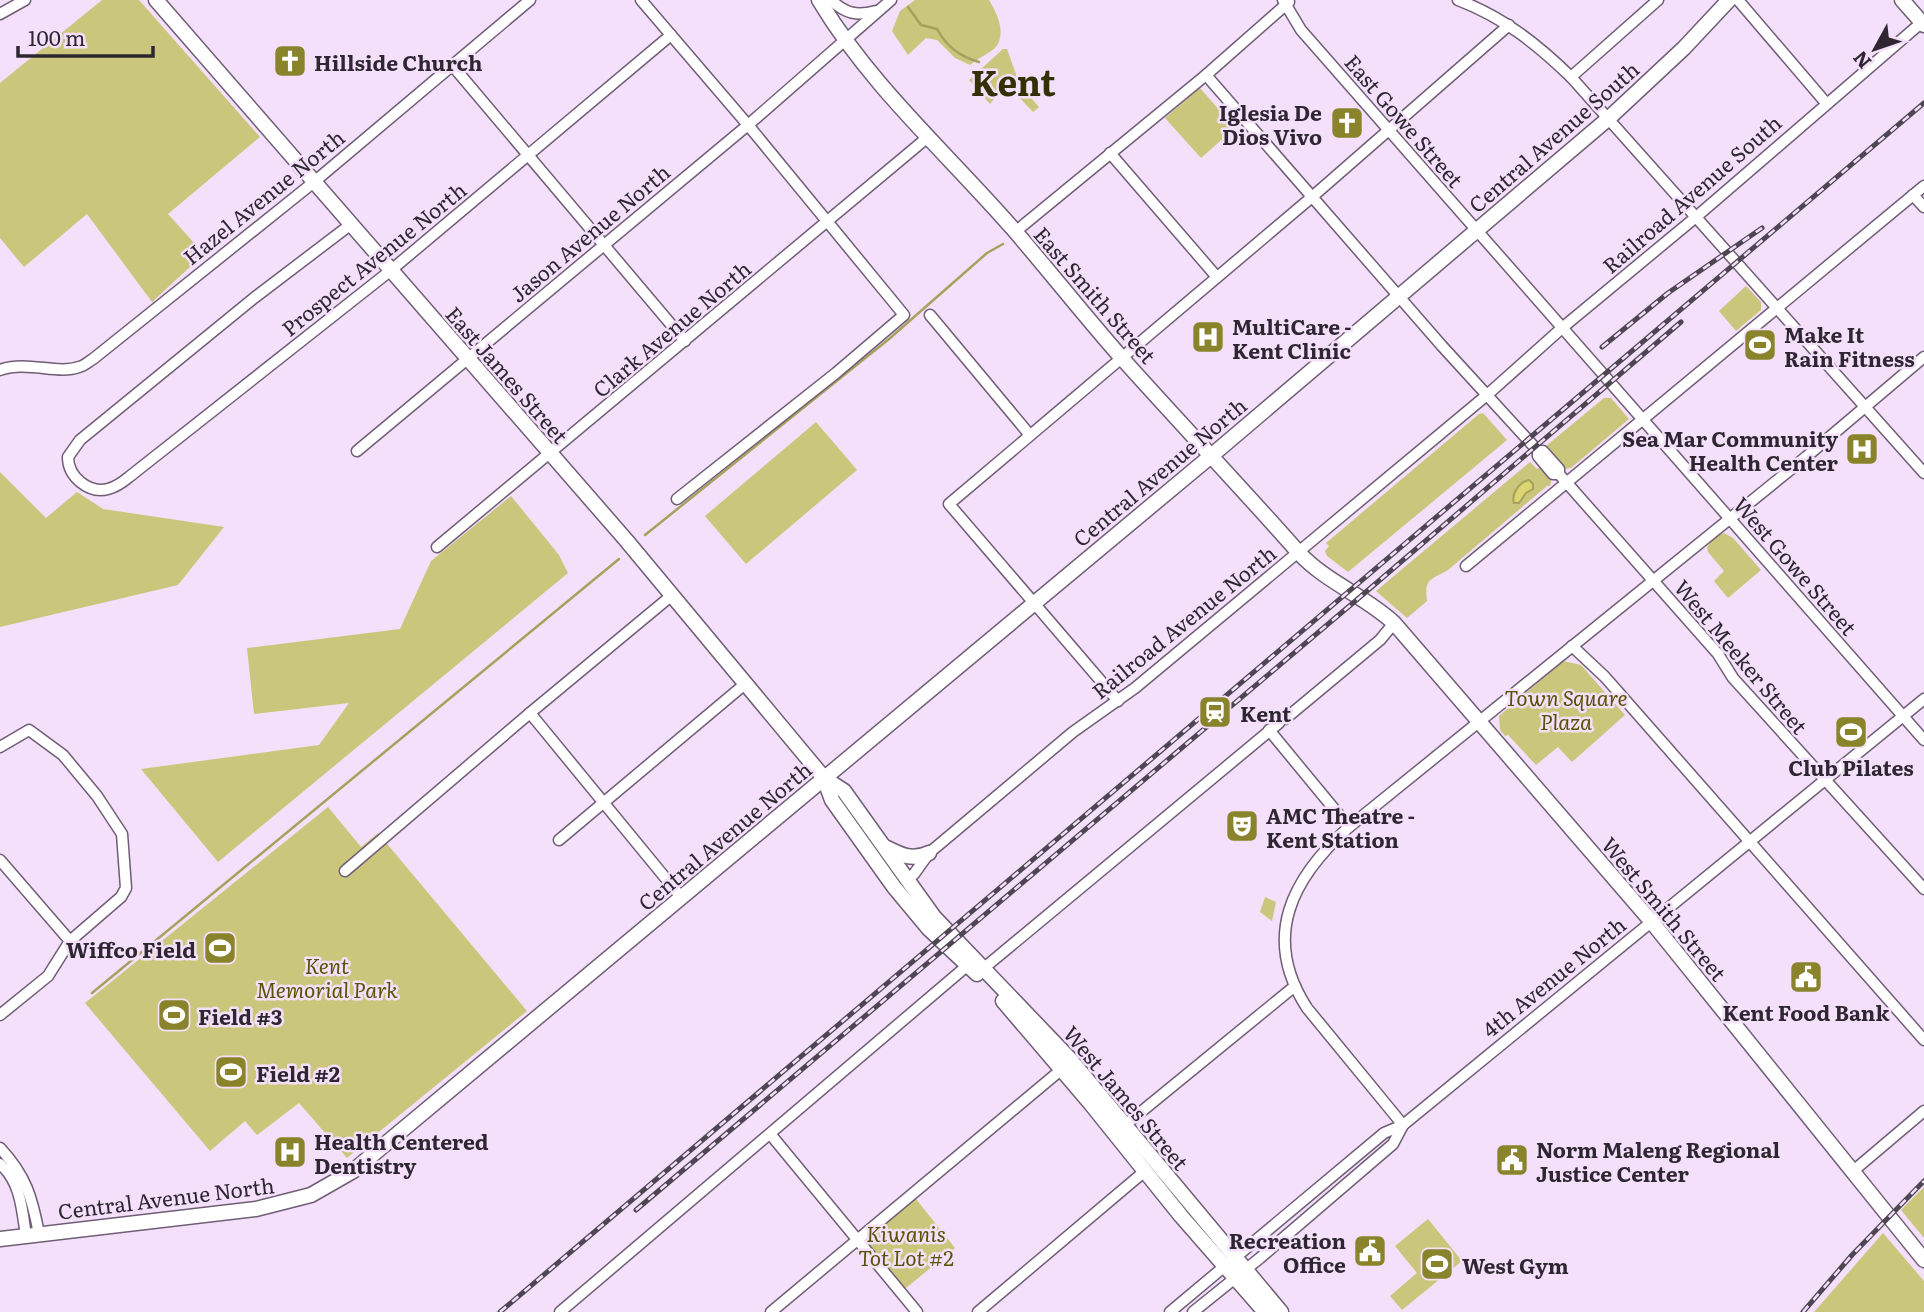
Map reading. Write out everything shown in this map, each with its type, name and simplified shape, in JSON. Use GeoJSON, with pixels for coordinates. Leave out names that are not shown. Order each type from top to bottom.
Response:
{"type":"FeatureCollection","features":[{"type":"Feature","properties":{"kind":"main road","name":"East James Street"},"geometry":{"type":"LineString","coordinates":[[156,0],[551,454],[824,778],[844,791],[934,917]]}},
{"type":"Feature","properties":{"kind":"main road","name":"East Smith Street"},"geometry":{"type":"LineString","coordinates":[[819,0],[867,69],[1015,232],[1211,456],[1298,552],[1321,572],[1360,597]]}},
{"type":"Feature","properties":{"kind":"main road","name":"Central Avenue South"},"geometry":{"type":"LineString","coordinates":[[1398,296],[1609,118],[1684,48],[1729,0]]}},
{"type":"Feature","properties":{"kind":"main road"},"geometry":{"type":"LineString","coordinates":[[1902,0],[1923,24]]}},
{"type":"Feature","properties":{"kind":"main road","name":"Central Avenue North"},"geometry":{"type":"LineString","coordinates":[[0,1239],[256,1209],[299,1199],[326,1188],[365,1163],[499,1048],[1211,456],[1398,296]]}},
{"type":"Feature","properties":{"kind":"main road","name":"West Smith Street"},"geometry":{"type":"LineString","coordinates":[[1360,597],[1373,604],[1394,623],[1650,921],[1924,1260]]}},
{"type":"Feature","properties":{"kind":"main road","name":"East James Street"},"geometry":{"type":"LineString","coordinates":[[824,778],[832,800],[894,887],[929,929],[968,965]]}},
{"type":"Feature","properties":{"kind":"main road"},"geometry":{"type":"LineString","coordinates":[[883,846],[906,857],[920,857],[929,853]]}},
{"type":"Feature","properties":{"kind":"main road","name":"West James Street"},"geometry":{"type":"LineString","coordinates":[[934,917],[1069,1058],[1125,1125],[1230,1262]]}},
{"type":"Feature","properties":{"kind":"main road","name":"West James Street"},"geometry":{"type":"LineString","coordinates":[[968,965],[1000,997],[1062,1069],[1181,1216],[1281,1312]]}},
{"type":"Feature","properties":{"kind":"main road"},"geometry":{"type":"LineString","coordinates":[[1080,1091],[1091,1095],[1117,1125],[1125,1125]]}},
{"type":"Feature","properties":{"kind":"main road","name":"West James Street"},"geometry":{"type":"LineString","coordinates":[[1241,1274],[1265,1312]]}},
{"type":"Feature","properties":{"kind":"street"},"geometry":{"type":"LineString","coordinates":[[0,14],[25,0]]}},
{"type":"Feature","properties":{"kind":"street","name":"Hazel Avenue North"},"geometry":{"type":"LineString","coordinates":[[0,370],[30,365],[70,369],[80,367],[314,182],[530,0]]}},
{"type":"Feature","properties":{"kind":"street"},"geometry":{"type":"LineString","coordinates":[[641,0],[904,314],[835,373],[677,499]]}},
{"type":"Feature","properties":{"kind":"street"},"geometry":{"type":"LineString","coordinates":[[831,0],[848,13],[860,15],[879,11]]}},
{"type":"Feature","properties":{"kind":"street","name":"Jason Avenue North"},"geometry":{"type":"LineString","coordinates":[[357,451],[748,125],[891,0]]}},
{"type":"Feature","properties":{"kind":"street"},"geometry":{"type":"LineString","coordinates":[[1458,0],[1509,25],[1539,46],[1571,77],[1924,473]]}},
{"type":"Feature","properties":{"kind":"street"},"geometry":{"type":"LineString","coordinates":[[1571,77],[1658,0]]}},
{"type":"Feature","properties":{"kind":"street"},"geometry":{"type":"LineString","coordinates":[[1738,0],[1826,103]]}},
{"type":"Feature","properties":{"kind":"street"},"geometry":{"type":"LineString","coordinates":[[1015,232],[1206,75],[1287,2]]}},
{"type":"Feature","properties":{"kind":"street","name":"East Gowe Street"},"geometry":{"type":"LineString","coordinates":[[1287,2],[1301,30],[1611,383]]}},
{"type":"Feature","properties":{"kind":"street","name":"Railroad Avenue South"},"geometry":{"type":"LineString","coordinates":[[1487,395],[1826,103],[1923,24]]}},
{"type":"Feature","properties":{"kind":"street"},"geometry":{"type":"LineString","coordinates":[[1118,701],[949,504],[1312,197],[1509,25]]}},
{"type":"Feature","properties":{"kind":"street","name":"Prospect Avenue North"},"geometry":{"type":"LineString","coordinates":[[350,225],[254,298],[80,440],[68,457],[72,472],[89,487],[107,489],[121,483],[390,271],[671,35]]}},
{"type":"Feature","properties":{"kind":"street"},"geometry":{"type":"LineString","coordinates":[[453,65],[685,341]]}},
{"type":"Feature","properties":{"kind":"street","name":"West Meeker Street"},"geometry":{"type":"LineString","coordinates":[[1206,75],[1398,296],[1537,449],[1543,451],[1559,469],[1562,478],[1718,654],[1733,678],[1924,889]]}},
{"type":"Feature","properties":{"kind":"street","name":"Clark Avenue North"},"geometry":{"type":"LineString","coordinates":[[437,547],[928,137]]}},
{"type":"Feature","properties":{"kind":"street"},"geometry":{"type":"LineString","coordinates":[[1110,153],[1216,276]]}},
{"type":"Feature","properties":{"kind":"street"},"geometry":{"type":"LineString","coordinates":[[1466,566],[1562,478],[1644,419],[1924,186]]}},
{"type":"Feature","properties":{"kind":"street"},"geometry":{"type":"LineString","coordinates":[[1913,195],[1924,207]]}},
{"type":"Feature","properties":{"kind":"street"},"geometry":{"type":"LineString","coordinates":[[930,315],[1029,434]]}},
{"type":"Feature","properties":{"kind":"street"},"geometry":{"type":"LineString","coordinates":[[1403,1125],[1307,1008],[1295,986],[1285,952],[1286,924],[1293,897],[1304,875],[1349,827],[1866,407],[1924,356]]}},
{"type":"Feature","properties":{"kind":"street","name":"West Gowe Street"},"geometry":{"type":"LineString","coordinates":[[1611,383],[1924,740]]}},
{"type":"Feature","properties":{"kind":"street","name":"Railroad Avenue North"},"geometry":{"type":"LineString","coordinates":[[906,879],[914,874],[929,853],[1073,732],[1118,701],[1487,395]]}},
{"type":"Feature","properties":{"kind":"street"},"geometry":{"type":"LineString","coordinates":[[345,871],[671,596]]}},
{"type":"Feature","properties":{"kind":"street"},"geometry":{"type":"LineString","coordinates":[[984,968],[1380,640],[1394,623]]}},
{"type":"Feature","properties":{"kind":"street"},"geometry":{"type":"LineString","coordinates":[[1572,646],[1605,677],[1924,1040]]}},
{"type":"Feature","properties":{"kind":"street"},"geometry":{"type":"LineString","coordinates":[[559,840],[745,684]]}},
{"type":"Feature","properties":{"kind":"street","name":"4th Avenue North"},"geometry":{"type":"LineString","coordinates":[[1170,1312],[1384,1133],[1403,1125],[1924,699]]}},
{"type":"Feature","properties":{"kind":"street"},"geometry":{"type":"LineString","coordinates":[[530,713],[681,897]]}},
{"type":"Feature","properties":{"kind":"street"},"geometry":{"type":"LineString","coordinates":[[0,747],[29,730],[63,755],[97,796],[122,834],[126,888],[121,897],[70,941],[48,976],[0,1015]]}},
{"type":"Feature","properties":{"kind":"street"},"geometry":{"type":"LineString","coordinates":[[1269,730],[1349,827]]}},
{"type":"Feature","properties":{"kind":"street"},"geometry":{"type":"LineString","coordinates":[[0,860],[70,941]]}},
{"type":"Feature","properties":{"kind":"street"},"geometry":{"type":"LineString","coordinates":[[560,1312],[968,965]]}},
{"type":"Feature","properties":{"kind":"street"},"geometry":{"type":"LineString","coordinates":[[1125,1125],[1295,986]]}},
{"type":"Feature","properties":{"kind":"street"},"geometry":{"type":"LineString","coordinates":[[771,1312],[1062,1069]]}},
{"type":"Feature","properties":{"kind":"street"},"geometry":{"type":"LineString","coordinates":[[1853,1172],[1924,1111]]}},
{"type":"Feature","properties":{"kind":"street","name":"4th Avenue North"},"geometry":{"type":"LineString","coordinates":[[1193,1312],[1393,1144],[1403,1125]]}},
{"type":"Feature","properties":{"kind":"street"},"geometry":{"type":"LineString","coordinates":[[771,1135],[917,1312]]}},
{"type":"Feature","properties":{"kind":"street"},"geometry":{"type":"LineString","coordinates":[[0,1148],[14,1163],[28,1187],[33,1235]]}},
{"type":"Feature","properties":{"kind":"street"},"geometry":{"type":"LineString","coordinates":[[0,1164],[17,1187],[33,1235]]}},
{"type":"Feature","properties":{"kind":"street"},"geometry":{"type":"LineString","coordinates":[[978,1312],[1145,1171]]}},
{"type":"Feature","properties":{"kind":"green space"},"geometry":{"type":"Polygon","coordinates":[[[102,0],[139,0],[260,137],[168,214],[204,254],[152,302],[87,214],[24,267],[0,238],[0,83],[102,0]]]}},
{"type":"Feature","properties":{"kind":"green space"},"geometry":{"type":"Polygon","coordinates":[[[915,0],[989,0],[1000,24],[998,43],[994,49],[970,65],[955,58],[937,40],[926,38],[908,55],[892,31],[900,11],[915,0]]]}},
{"type":"Feature","properties":{"kind":"green space"},"geometry":{"type":"Polygon","coordinates":[[[1003,49],[1007,49],[1018,80],[999,93],[990,104],[969,80],[1003,49]]]}},
{"type":"Feature","properties":{"kind":"green space"},"geometry":{"type":"Polygon","coordinates":[[[1200,88],[1235,128],[1201,158],[1165,118],[1200,88]]]}},
{"type":"Feature","properties":{"kind":"green space"},"geometry":{"type":"Polygon","coordinates":[[[1023,89],[1039,107],[1033,112],[1017,95],[1023,89]]]}},
{"type":"Feature","properties":{"kind":"green space"},"geometry":{"type":"Polygon","coordinates":[[[1746,286],[1761,302],[1761,310],[1736,331],[1719,311],[1746,286]]]}},
{"type":"Feature","properties":{"kind":"green space"},"geometry":{"type":"Polygon","coordinates":[[[1604,398],[1611,398],[1629,419],[1571,468],[1565,469],[1546,446],[1604,398]]]}},
{"type":"Feature","properties":{"kind":"green space"},"geometry":{"type":"Polygon","coordinates":[[[1483,413],[1507,440],[1348,572],[1327,556],[1325,551],[1329,546],[1326,543],[1483,413]]]}},
{"type":"Feature","properties":{"kind":"green space"},"geometry":{"type":"Polygon","coordinates":[[[816,422],[857,470],[746,564],[705,516],[816,422]]]}},
{"type":"Feature","properties":{"kind":"green space"},"geometry":{"type":"Polygon","coordinates":[[[1530,462],[1537,469],[1540,467],[1548,470],[1552,478],[1550,486],[1448,570],[1433,578],[1428,584],[1427,601],[1407,618],[1376,591],[1530,462]]]}},
{"type":"Feature","properties":{"kind":"green space"},"geometry":{"type":"Polygon","coordinates":[[[0,472],[46,518],[77,492],[103,509],[224,527],[178,585],[0,627],[0,472]]]}},
{"type":"Feature","properties":{"kind":"green space"},"geometry":{"type":"Polygon","coordinates":[[[511,496],[559,555],[568,573],[218,862],[141,769],[319,745],[349,703],[254,714],[247,648],[400,629],[431,561],[511,496]]]}},
{"type":"Feature","properties":{"kind":"green space"},"geometry":{"type":"Polygon","coordinates":[[[1724,533],[1733,538],[1761,570],[1728,598],[1714,581],[1724,571],[1707,547],[1715,537],[1724,533]]]}},
{"type":"Feature","properties":{"kind":"green space","name":"Town Square Plaza"},"geometry":{"type":"Polygon","coordinates":[[[1563,661],[1581,665],[1625,715],[1572,762],[1558,747],[1536,765],[1500,730],[1499,716],[1563,661]]]}},
{"type":"Feature","properties":{"kind":"green space","name":"Kent Memorial Park"},"geometry":{"type":"Polygon","coordinates":[[[328,807],[361,847],[378,833],[527,1011],[347,1158],[299,1103],[257,1135],[245,1121],[210,1151],[85,1003],[328,807]]]}},
{"type":"Feature","properties":{"kind":"green space"},"geometry":{"type":"Polygon","coordinates":[[[1265,897],[1276,902],[1272,921],[1260,912],[1265,897]]]}},
{"type":"Feature","properties":{"kind":"green space"},"geometry":{"type":"Polygon","coordinates":[[[1924,1187],[1924,1238],[1901,1210],[1924,1187]]]}},
{"type":"Feature","properties":{"kind":"green space","name":"Kiwanis Tot Lot #2"},"geometry":{"type":"Polygon","coordinates":[[[912,1194],[955,1248],[901,1292],[858,1240],[912,1194]]]}},
{"type":"Feature","properties":{"kind":"green space"},"geometry":{"type":"Polygon","coordinates":[[[1428,1219],[1462,1261],[1402,1310],[1390,1296],[1417,1273],[1395,1246],[1428,1219]]]}},
{"type":"Feature","properties":{"kind":"green space"},"geometry":{"type":"Polygon","coordinates":[[[1883,1233],[1924,1281],[1924,1312],[1814,1312],[1883,1233]]]}},
{"type":"Feature","properties":{"kind":"shaded area"},"geometry":{"type":"Polygon","coordinates":[[[1529,480],[1533,489],[1526,493],[1519,503],[1514,503],[1517,489],[1529,480]]]}},
{"type":"Feature","properties":{"kind":"waterway"},"geometry":{"type":"LineString","coordinates":[[908,7],[921,25],[937,29],[954,50],[979,62]]}},
{"type":"Feature","properties":{"kind":"waterway"},"geometry":{"type":"LineString","coordinates":[[645,535],[889,339],[987,253],[1003,244]]}},
{"type":"Feature","properties":{"kind":"waterway"},"geometry":{"type":"LineString","coordinates":[[92,993],[619,559]]}},
{"type":"Feature","properties":{"kind":"railway"},"geometry":{"type":"LineString","coordinates":[[500,1312],[1924,103]]}},
{"type":"Feature","properties":{"kind":"railway"},"geometry":{"type":"LineString","coordinates":[[1602,347],[1668,293],[1762,228]]}},
{"type":"Feature","properties":{"kind":"railway"},"geometry":{"type":"LineString","coordinates":[[636,1210],[1681,322]]}},
{"type":"Feature","properties":{"kind":"railway"},"geometry":{"type":"LineString","coordinates":[[1803,1312],[1852,1255],[1924,1181]]}},
{"type":"Feature","properties":{"kind":"place","name":"Hillside Church"},"geometry":{"type":"Point","coordinates":[290,61]}},
{"type":"Feature","properties":{"kind":"place","name":"Iglesia De Dios Vivo"},"geometry":{"type":"Point","coordinates":[1347,123]}},
{"type":"Feature","properties":{"kind":"place","name":"MultiCare - Kent Clinic"},"geometry":{"type":"Point","coordinates":[1208,337]}},
{"type":"Feature","properties":{"kind":"place","name":"Make It Rain Fitness"},"geometry":{"type":"Point","coordinates":[1760,345]}},
{"type":"Feature","properties":{"kind":"place","name":"Sea Mar Community Health Center"},"geometry":{"type":"Point","coordinates":[1862,449]}},
{"type":"Feature","properties":{"kind":"place","name":"Kent"},"geometry":{"type":"Point","coordinates":[1215,712]}},
{"type":"Feature","properties":{"kind":"place","name":"Club Pilates"},"geometry":{"type":"Point","coordinates":[1851,732]}},
{"type":"Feature","properties":{"kind":"place","name":"AMC Theatre - Kent Station"},"geometry":{"type":"Point","coordinates":[1242,826]}},
{"type":"Feature","properties":{"kind":"place","name":"Wiffco Field"},"geometry":{"type":"Point","coordinates":[220,948]}},
{"type":"Feature","properties":{"kind":"place","name":"Kent Food Bank"},"geometry":{"type":"Point","coordinates":[1806,977]}},
{"type":"Feature","properties":{"kind":"place","name":"Field #3"},"geometry":{"type":"Point","coordinates":[174,1015]}},
{"type":"Feature","properties":{"kind":"place","name":"Field #2"},"geometry":{"type":"Point","coordinates":[231,1072]}},
{"type":"Feature","properties":{"kind":"place","name":"Health Centered Dentistry"},"geometry":{"type":"Point","coordinates":[290,1152]}},
{"type":"Feature","properties":{"kind":"place","name":"Norm Maleng Regional Justice Center"},"geometry":{"type":"Point","coordinates":[1512,1160]}},
{"type":"Feature","properties":{"kind":"place","name":"Recreation Office"},"geometry":{"type":"Point","coordinates":[1370,1251]}},
{"type":"Feature","properties":{"kind":"place","name":"West Gym"},"geometry":{"type":"Point","coordinates":[1437,1264]}},
{"type":"Feature","properties":{"kind":"district","name":"Kent"},"geometry":{"type":"Point","coordinates":[1013,81]}}]}
